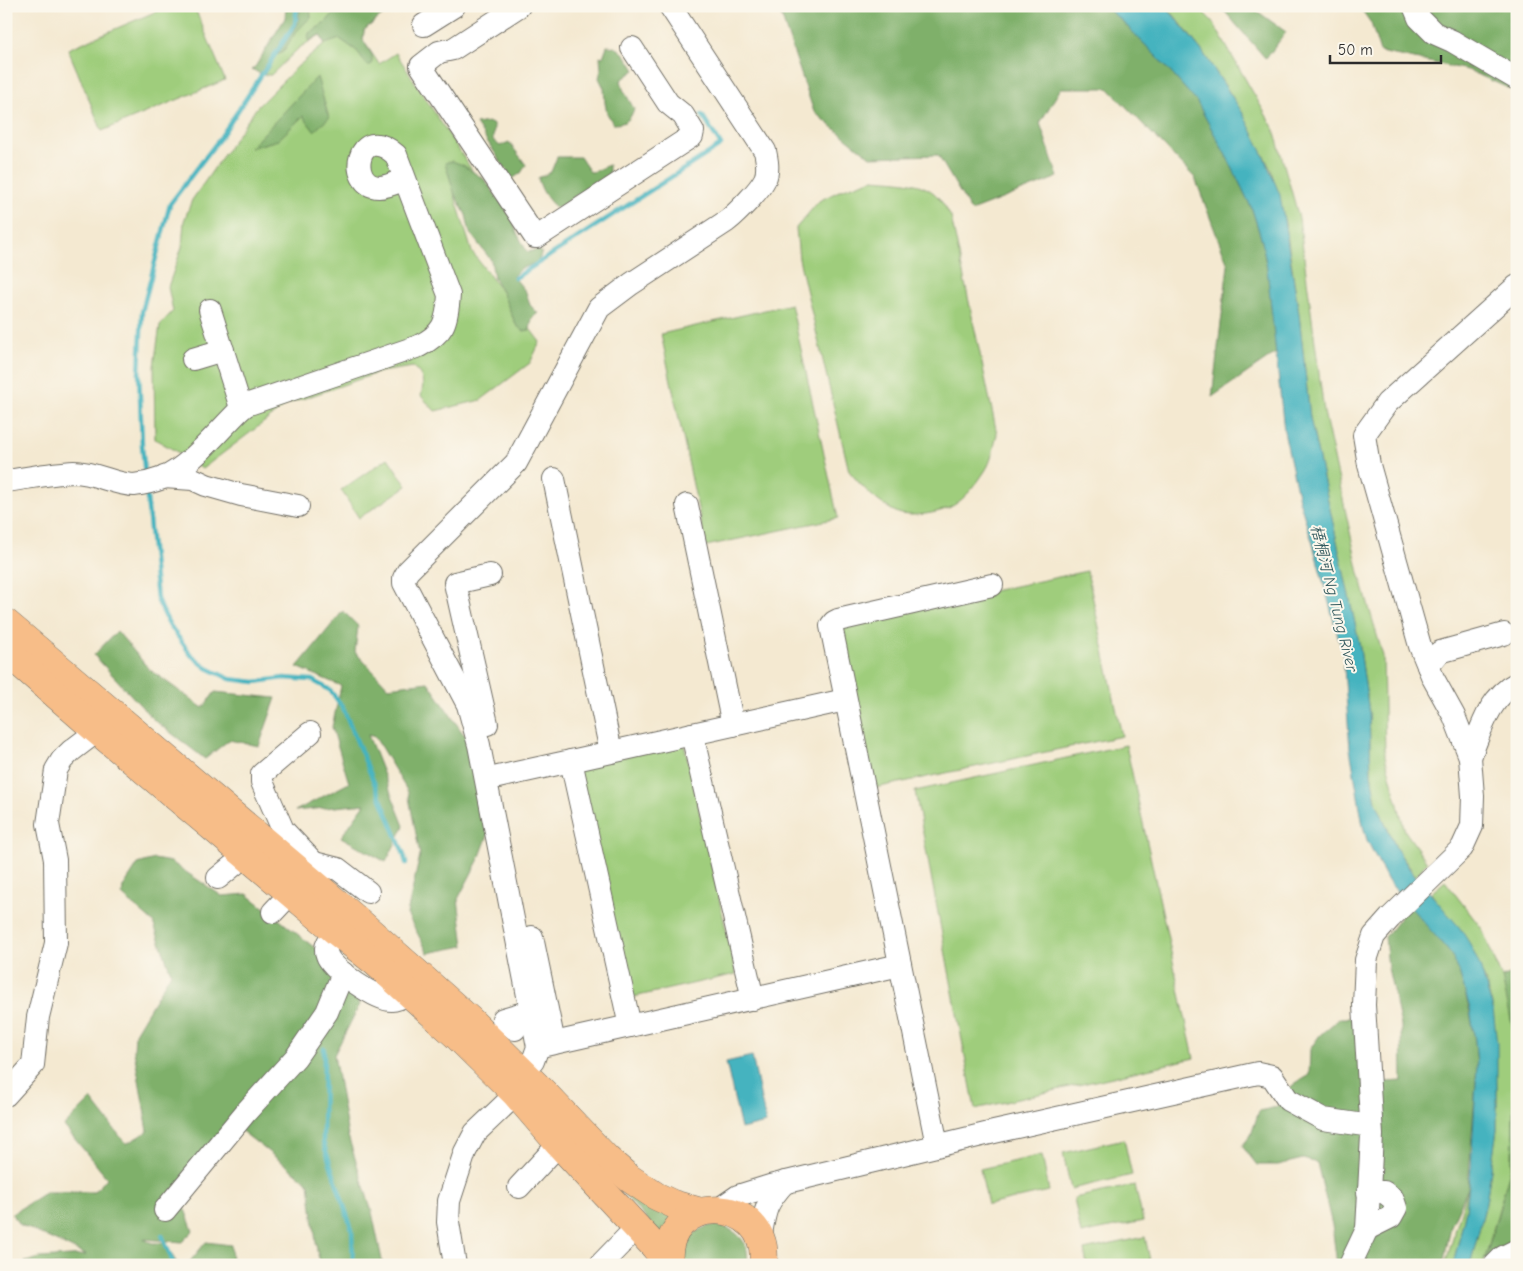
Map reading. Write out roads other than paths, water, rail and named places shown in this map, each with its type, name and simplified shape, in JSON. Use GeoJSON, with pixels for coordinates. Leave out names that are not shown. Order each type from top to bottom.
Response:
{"type":"FeatureCollection","features":[{"type":"Feature","properties":{"kind":"main road"},"geometry":{"type":"LineString","coordinates":[[6,623],[296,886],[466,1016],[520,1083],[559,1144],[637,1227],[669,1265]]}},
{"type":"Feature","properties":{"kind":"main road"},"geometry":{"type":"LineString","coordinates":[[6,652],[246,855],[296,886],[337,932],[376,962],[456,1035],[520,1083],[629,1178],[656,1196],[673,1204],[731,1212],[743,1218],[753,1228],[762,1258]]}},
{"type":"Feature","properties":{"kind":"main road"},"geometry":{"type":"LineString","coordinates":[[669,1265],[669,1250],[673,1235],[683,1222],[710,1210]]}},
{"type":"Feature","properties":{"kind":"street"},"geometry":{"type":"LineString","coordinates":[[424,25],[454,6]]}},
{"type":"Feature","properties":{"kind":"street"},"geometry":{"type":"LineString","coordinates":[[546,1045],[531,1011],[479,745],[468,705],[406,588],[404,578],[408,571],[516,463],[599,308],[631,284],[739,212],[765,179],[768,161],[765,151],[670,6]]}},
{"type":"Feature","properties":{"kind":"street"},"geometry":{"type":"LineString","coordinates":[[1414,6],[1419,18],[1434,33],[1452,41],[1517,79]]}},
{"type":"Feature","properties":{"kind":"street"},"geometry":{"type":"LineString","coordinates":[[506,10],[453,49],[439,52],[423,63],[421,68],[532,234],[536,237],[693,134],[683,115],[668,103],[632,48]]}},
{"type":"Feature","properties":{"kind":"street"},"geometry":{"type":"LineString","coordinates":[[6,482],[74,472],[100,476],[113,481],[134,485],[164,477],[178,470],[191,460],[241,408],[419,346],[434,338],[442,329],[448,313],[449,295],[405,179]]}},
{"type":"Feature","properties":{"kind":"street"},"geometry":{"type":"LineString","coordinates":[[1350,1265],[1366,1229],[1368,1192],[1371,1126],[1364,1005],[1366,960],[1374,936],[1462,848],[1472,826],[1473,796],[1470,757],[1454,716],[1428,666],[1420,646],[1375,484],[1364,435],[1387,403],[1517,286]]}},
{"type":"Feature","properties":{"kind":"street"},"geometry":{"type":"LineString","coordinates":[[210,310],[241,408]]}},
{"type":"Feature","properties":{"kind":"street"},"geometry":{"type":"LineString","coordinates":[[193,359],[223,350]]}},
{"type":"Feature","properties":{"kind":"street"},"geometry":{"type":"LineString","coordinates":[[164,477],[193,479],[241,495],[298,506]]}},
{"type":"Feature","properties":{"kind":"street"},"geometry":{"type":"LineString","coordinates":[[554,479],[611,752]]}},
{"type":"Feature","properties":{"kind":"street"},"geometry":{"type":"LineString","coordinates":[[687,505],[733,725]]}},
{"type":"Feature","properties":{"kind":"street"},"geometry":{"type":"LineString","coordinates":[[490,575],[455,583],[498,777],[546,1045]]}},
{"type":"Feature","properties":{"kind":"street"},"geometry":{"type":"LineString","coordinates":[[937,1146],[831,631],[834,622],[992,585]]}},
{"type":"Feature","properties":{"kind":"street"},"geometry":{"type":"LineString","coordinates":[[1428,666],[1440,652],[1504,634]]}},
{"type":"Feature","properties":{"kind":"street"},"geometry":{"type":"LineString","coordinates":[[1470,757],[1492,706],[1506,689],[1517,683]]}},
{"type":"Feature","properties":{"kind":"street"},"geometry":{"type":"LineString","coordinates":[[498,777],[846,700]]}},
{"type":"Feature","properties":{"kind":"street"},"geometry":{"type":"LineString","coordinates":[[6,1096],[33,1065],[38,1017],[56,943],[55,860],[48,824],[56,770],[71,751],[92,735],[94,728]]}},
{"type":"Feature","properties":{"kind":"street"},"geometry":{"type":"LineString","coordinates":[[310,733],[262,774],[262,782],[283,830],[296,886],[338,869],[368,892]]}},
{"type":"Feature","properties":{"kind":"street"},"geometry":{"type":"LineString","coordinates":[[692,734],[753,998]]}},
{"type":"Feature","properties":{"kind":"street"},"geometry":{"type":"LineString","coordinates":[[571,761],[630,1026]]}},
{"type":"Feature","properties":{"kind":"street"},"geometry":{"type":"LineString","coordinates":[[218,878],[246,855]]}},
{"type":"Feature","properties":{"kind":"street"},"geometry":{"type":"LineString","coordinates":[[337,932],[328,941],[326,955],[343,973],[385,1000],[394,1000],[410,993]]}},
{"type":"Feature","properties":{"kind":"street"},"geometry":{"type":"LineString","coordinates":[[456,1265],[448,1222],[449,1201],[465,1152],[475,1133],[520,1083],[533,1061],[546,1045],[900,965]]}},
{"type":"Feature","properties":{"kind":"street"},"geometry":{"type":"LineString","coordinates":[[165,1210],[296,1057],[327,1012],[343,973]]}},
{"type":"Feature","properties":{"kind":"street"},"geometry":{"type":"LineString","coordinates":[[505,1020],[531,1011]]}},
{"type":"Feature","properties":{"kind":"street"},"geometry":{"type":"LineString","coordinates":[[710,1210],[738,1196],[784,1182],[1258,1073],[1272,1076],[1288,1100],[1323,1119],[1371,1126]]}},
{"type":"Feature","properties":{"kind":"street"},"geometry":{"type":"LineString","coordinates":[[519,1187],[559,1144]]}},
{"type":"Feature","properties":{"kind":"street"},"geometry":{"type":"LineString","coordinates":[[762,1258],[766,1206],[784,1182]]}},
{"type":"Feature","properties":{"kind":"street"},"geometry":{"type":"LineString","coordinates":[[602,1263],[637,1227]]}},
{"type":"Feature","properties":{"kind":"street"},"geometry":{"type":"LineString","coordinates":[[1495,1265],[1503,1257],[1517,1250]]}},
{"type":"Feature","properties":{"kind":"water","name":"梧桐河 Ng Tung River"},"geometry":{"type":"Polygon","coordinates":[[[1104,6],[1164,6],[1173,15],[1202,51],[1242,112],[1260,147],[1280,195],[1299,314],[1310,418],[1359,642],[1369,712],[1371,774],[1376,802],[1396,848],[1411,871],[1460,928],[1470,944],[1480,966],[1493,1009],[1497,1043],[1497,1129],[1486,1203],[1470,1265],[1453,1265],[1466,1210],[1471,1168],[1477,1066],[1470,1009],[1459,971],[1451,954],[1388,881],[1367,840],[1363,826],[1350,749],[1343,654],[1299,500],[1284,431],[1267,268],[1262,241],[1252,209],[1197,102],[1158,58],[1122,21],[1104,6]]]}},
{"type":"Feature","properties":{"kind":"water"},"geometry":{"type":"Polygon","coordinates":[[[752,1056],[766,1123],[741,1129],[726,1062],[752,1056]]]}},
{"type":"Feature","properties":{"kind":"waterway"},"geometry":{"type":"LineString","coordinates":[[145,476],[139,373],[142,312],[170,204],[220,138],[295,24],[297,6]]}},
{"type":"Feature","properties":{"kind":"waterway"},"geometry":{"type":"LineString","coordinates":[[515,278],[721,145],[702,115]]}},
{"type":"Feature","properties":{"kind":"waterway"},"geometry":{"type":"LineString","coordinates":[[146,488],[157,599],[169,624],[191,655],[207,668],[230,679],[255,682],[284,678],[312,680],[330,690],[343,708],[406,863]]}},
{"type":"Feature","properties":{"kind":"waterway"},"geometry":{"type":"LineString","coordinates":[[324,1048],[323,1142],[352,1230],[353,1265]]}},
{"type":"Feature","properties":{"kind":"waterway"},"geometry":{"type":"LineString","coordinates":[[162,1235],[174,1265]]}}]}
